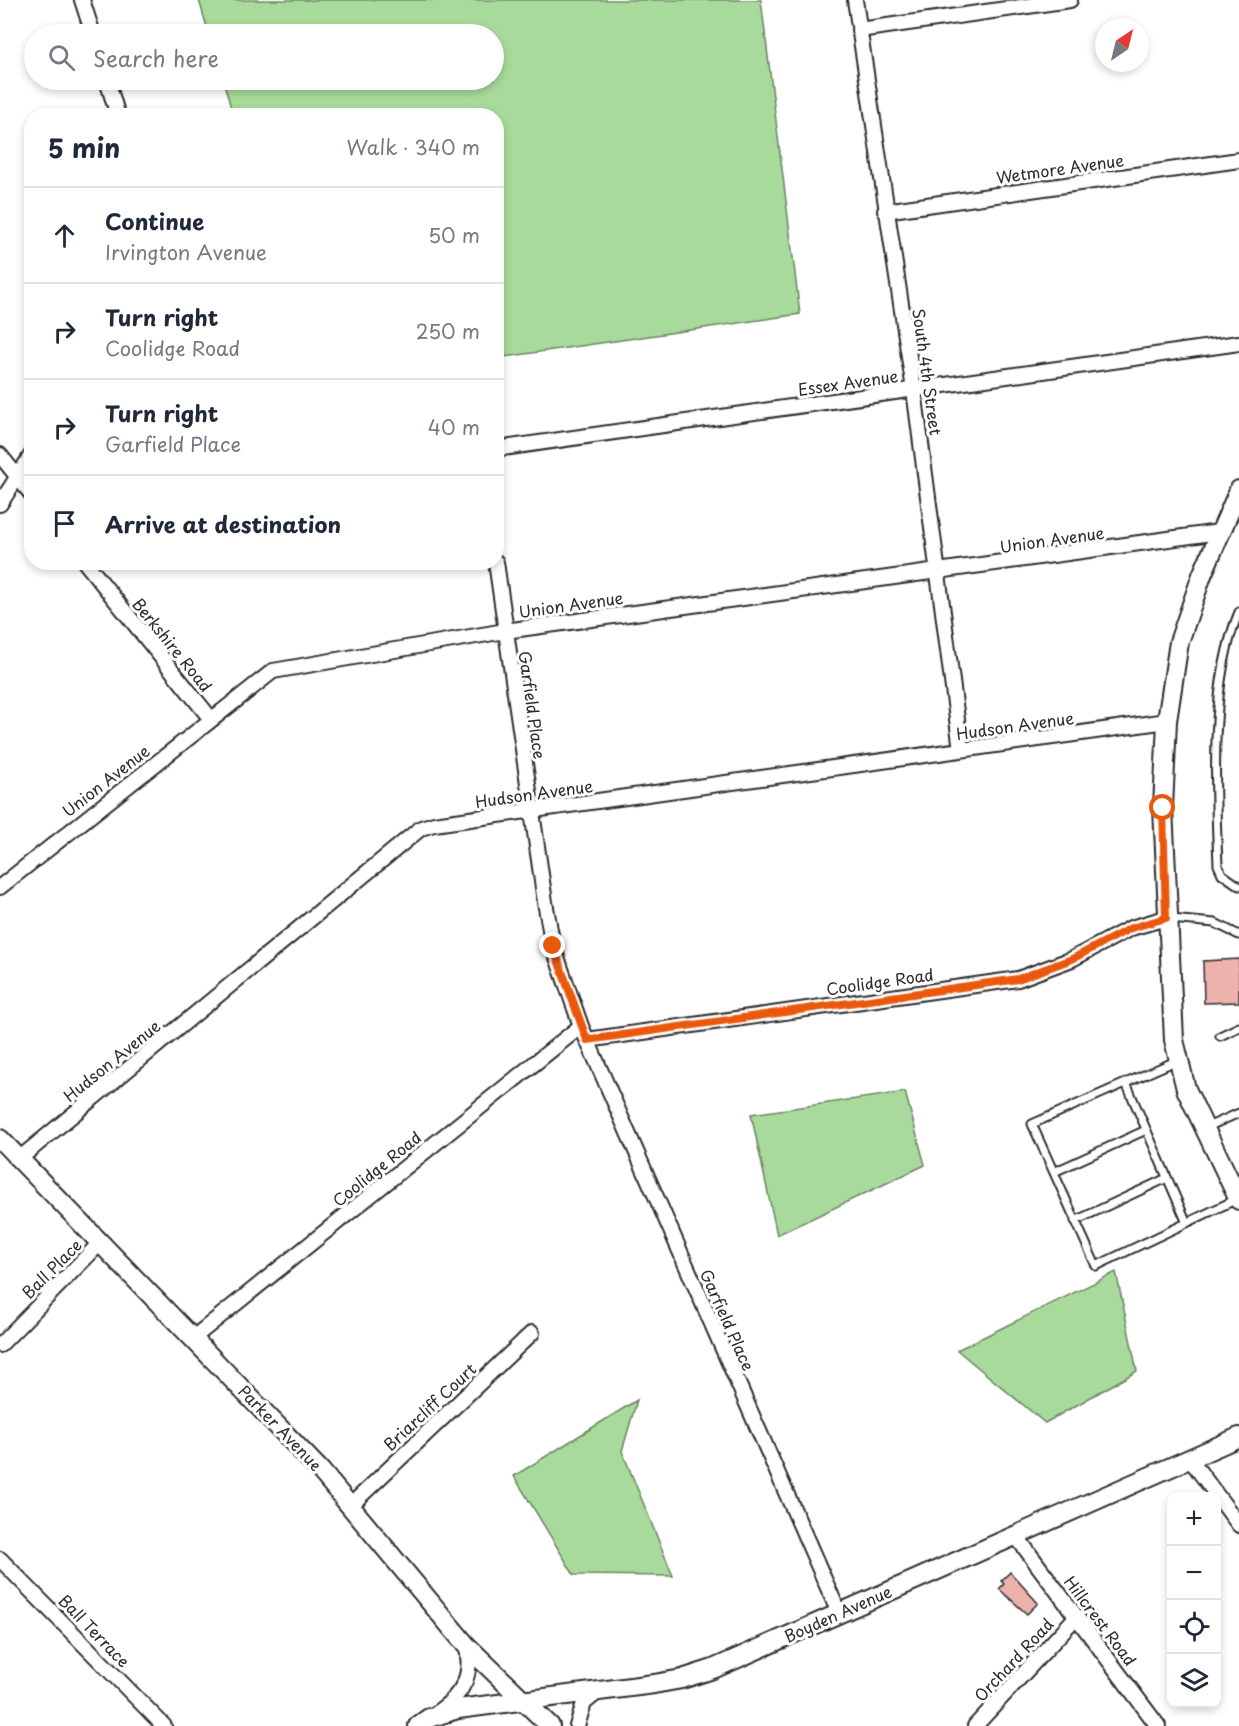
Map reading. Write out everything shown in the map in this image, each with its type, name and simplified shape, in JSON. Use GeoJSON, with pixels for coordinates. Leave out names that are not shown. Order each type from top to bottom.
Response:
{"type":"FeatureCollection","features":[{"type":"Feature","properties":{"kind":"street"},"geometry":{"type":"LineString","coordinates":[[82,0],[90,24]]}},
{"type":"Feature","properties":{"kind":"street","name":"South 4th Street"},"geometry":{"type":"LineString","coordinates":[[855,0],[885,211],[914,390],[936,573],[961,750]]}},
{"type":"Feature","properties":{"kind":"street"},"geometry":{"type":"LineString","coordinates":[[859,30],[1070,0]]}},
{"type":"Feature","properties":{"kind":"street"},"geometry":{"type":"LineString","coordinates":[[110,90],[116,108]]}},
{"type":"Feature","properties":{"kind":"street","name":"Wetmore Avenue"},"geometry":{"type":"LineString","coordinates":[[885,211],[1239,160]]}},
{"type":"Feature","properties":{"kind":"street","name":"Essex Avenue"},"geometry":{"type":"LineString","coordinates":[[504,448],[1239,343]]}},
{"type":"Feature","properties":{"kind":"street"},"geometry":{"type":"LineString","coordinates":[[0,455],[24,485]]}},
{"type":"Feature","properties":{"kind":"street"},"geometry":{"type":"LineString","coordinates":[[0,504],[24,468]]}},
{"type":"Feature","properties":{"kind":"street"},"geometry":{"type":"LineString","coordinates":[[1239,490],[1187,615],[1179,642],[1167,721],[1163,808],[1166,918],[1172,1017],[1178,1060],[1186,1089],[1203,1129],[1239,1199]]}},
{"type":"Feature","properties":{"kind":"street","name":"Union Avenue"},"geometry":{"type":"LineString","coordinates":[[0,887],[273,671],[505,631],[1220,532]]}},
{"type":"Feature","properties":{"kind":"street","name":"Berkshire Road"},"geometry":{"type":"LineString","coordinates":[[92,570],[211,719]]}},
{"type":"Feature","properties":{"kind":"street","name":"Garfield Place"},"geometry":{"type":"LineString","coordinates":[[497,570],[530,812],[553,946],[587,1040],[840,1613]]}},
{"type":"Feature","properties":{"kind":"street","name":"Hudson Avenue"},"geometry":{"type":"LineString","coordinates":[[20,1159],[421,828],[434,824],[1167,721]]}},
{"type":"Feature","properties":{"kind":"street","name":"Coolidge Road"},"geometry":{"type":"LineString","coordinates":[[587,1040],[1018,979],[1072,959],[1131,928],[1166,918]]}},
{"type":"Feature","properties":{"kind":"street","name":"Coolidge Road"},"geometry":{"type":"LineString","coordinates":[[193,1338],[581,1026]]}},
{"type":"Feature","properties":{"kind":"street","name":"Parker Avenue"},"geometry":{"type":"LineString","coordinates":[[0,1138],[351,1505],[466,1645],[550,1726]]}},
{"type":"Feature","properties":{"kind":"street","name":"Ball Place"},"geometry":{"type":"LineString","coordinates":[[0,1345],[101,1242]]}},
{"type":"Feature","properties":{"kind":"street","name":"Briarcliff Court"},"geometry":{"type":"LineString","coordinates":[[351,1505],[532,1333]]}},
{"type":"Feature","properties":{"kind":"street","name":"Boyden Avenue"},"geometry":{"type":"LineString","coordinates":[[424,1722],[470,1707],[682,1679],[713,1669],[1239,1437]]}},
{"type":"Feature","properties":{"kind":"street"},"geometry":{"type":"LineString","coordinates":[[1190,1459],[1239,1525]]}},
{"type":"Feature","properties":{"kind":"street","name":"Hillcrest Road"},"geometry":{"type":"LineString","coordinates":[[1016,1536],[1158,1726]]}},
{"type":"Feature","properties":{"kind":"street","name":"Ball Terrace"},"geometry":{"type":"LineString","coordinates":[[0,1559],[164,1726]]}},
{"type":"Feature","properties":{"kind":"street","name":"Orchard Road"},"geometry":{"type":"LineString","coordinates":[[975,1726],[1076,1617]]}},
{"type":"Feature","properties":{"kind":"street"},"geometry":{"type":"LineString","coordinates":[[424,1722],[454,1701],[466,1682],[470,1658],[466,1645]]}},
{"type":"Feature","properties":{"kind":"street"},"geometry":{"type":"LineString","coordinates":[[577,1726],[584,1703],[599,1691]]}},
{"type":"Feature","properties":{"kind":"lane"},"geometry":{"type":"LineString","coordinates":[[1239,612],[1233,626],[1220,692],[1215,788],[1218,865],[1222,874],[1239,886]]}},
{"type":"Feature","properties":{"kind":"lane"},"geometry":{"type":"LineString","coordinates":[[1166,918],[1215,923],[1239,935]]}},
{"type":"Feature","properties":{"kind":"lane"},"geometry":{"type":"LineString","coordinates":[[1220,1036],[1239,1027]]}},
{"type":"Feature","properties":{"kind":"lane"},"geometry":{"type":"LineString","coordinates":[[1178,1060],[1032,1124],[1096,1266],[1239,1199]]}},
{"type":"Feature","properties":{"kind":"lane"},"geometry":{"type":"LineString","coordinates":[[1126,1083],[1187,1223]]}},
{"type":"Feature","properties":{"kind":"lane"},"geometry":{"type":"LineString","coordinates":[[1203,1129],[1239,1113]]}},
{"type":"Feature","properties":{"kind":"lane"},"geometry":{"type":"LineString","coordinates":[[1054,1172],[1146,1130]]}},
{"type":"Feature","properties":{"kind":"lane"},"geometry":{"type":"LineString","coordinates":[[1075,1221],[1167,1178]]}},
{"type":"Feature","properties":{"kind":"green space"},"geometry":{"type":"Polygon","coordinates":[[[199,0],[761,0],[800,314],[504,357],[504,108],[231,108],[226,90],[504,90],[504,24],[206,24],[199,0]]]}},
{"type":"Feature","properties":{"kind":"green space"},"geometry":{"type":"Polygon","coordinates":[[[905,1092],[925,1165],[777,1235],[751,1114],[905,1092]]]}},
{"type":"Feature","properties":{"kind":"green space"},"geometry":{"type":"Polygon","coordinates":[[[1116,1272],[1137,1371],[1045,1423],[957,1350],[1116,1272]]]}},
{"type":"Feature","properties":{"kind":"green space"},"geometry":{"type":"Polygon","coordinates":[[[637,1400],[622,1451],[673,1576],[574,1575],[514,1476],[637,1400]]]}},
{"type":"Feature","properties":{"kind":"building"},"geometry":{"type":"Polygon","coordinates":[[[1239,959],[1239,1002],[1204,1003],[1203,961],[1239,959]]]}},
{"type":"Feature","properties":{"kind":"building"},"geometry":{"type":"Polygon","coordinates":[[[1010,1572],[1038,1603],[1027,1614],[999,1589],[1004,1584],[1001,1581],[1010,1572]]]}},
{"type":"Feature","properties":{"kind":"route"},"geometry":{"type":"LineString","coordinates":[[553,946],[587,1040],[1018,979],[1072,959],[1131,928],[1166,918],[1163,808]]}}]}
